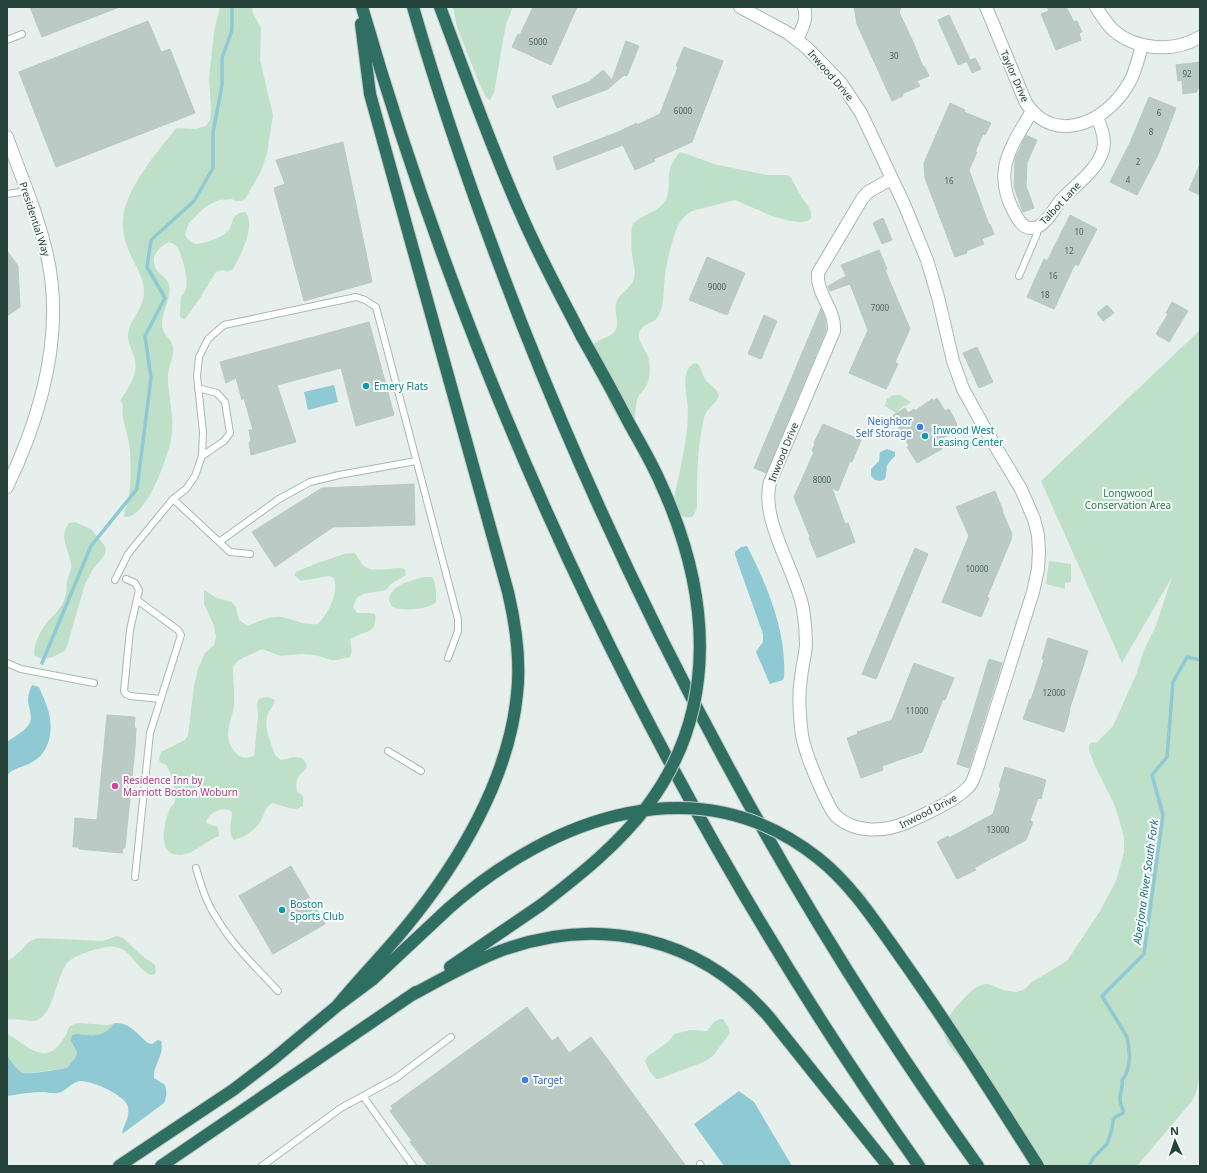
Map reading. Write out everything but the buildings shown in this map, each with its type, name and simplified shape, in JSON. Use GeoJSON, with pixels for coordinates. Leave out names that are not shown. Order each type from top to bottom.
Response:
{"type":"FeatureCollection","features":[{"type":"Feature","properties":{"kind":"highway"},"geometry":{"type":"LineString","coordinates":[[337,1006],[404,929],[450,867],[470,831],[492,785],[507,743],[515,712],[518,681],[517,634],[508,592],[370,94],[358,7]]}},
{"type":"Feature","properties":{"kind":"highway"},"geometry":{"type":"LineString","coordinates":[[362,7],[406,147],[464,310],[523,455],[593,611],[654,731],[740,888],[834,1041],[919,1166]]}},
{"type":"Feature","properties":{"kind":"highway"},"geometry":{"type":"LineString","coordinates":[[413,7],[467,175],[515,306],[582,470],[641,596],[701,716],[784,865],[829,941],[877,1016],[978,1166]]}},
{"type":"Feature","properties":{"kind":"highway"},"geometry":{"type":"LineString","coordinates":[[161,1166],[541,905],[600,858],[644,810],[660,787],[674,761],[687,730],[697,686],[700,661],[700,626],[697,599],[679,530],[654,469],[582,337],[521,214],[477,106],[440,7]]}},
{"type":"Feature","properties":{"kind":"highway"},"geometry":{"type":"LineString","coordinates":[[118,1166],[233,1090],[271,1061],[337,1006],[372,980],[449,908],[487,877],[532,850],[572,830],[624,813],[660,808],[699,809],[734,816],[768,828],[789,838],[818,858],[837,875],[855,895],[882,931],[936,1008],[1038,1166]]}},
{"type":"Feature","properties":{"kind":"highway"},"geometry":{"type":"LineString","coordinates":[[410,996],[465,966],[485,957],[514,946],[543,938],[571,934],[606,934],[626,936],[664,945],[689,954],[714,969],[749,996],[769,1017],[888,1166]]}},
{"type":"Feature","properties":{"kind":"street","name":"Inwood Drive"},"geometry":{"type":"LineString","coordinates":[[740,7],[762,12],[797,39],[828,69],[850,95],[867,124],[891,179],[904,204],[931,270],[953,361],[963,389],[1013,475],[1026,501],[1036,528],[1039,551],[1038,569],[1033,592],[971,784],[965,791],[930,811],[899,826],[880,830],[857,827],[836,815],[826,798],[805,748],[801,729],[800,679],[806,646],[806,627],[801,601],[771,518],[768,498],[770,482],[834,331],[832,316],[819,285],[818,273],[862,199],[868,192],[891,179]]}},
{"type":"Feature","properties":{"kind":"street"},"geometry":{"type":"LineString","coordinates":[[797,39],[805,21],[806,12],[804,7]]}},
{"type":"Feature","properties":{"kind":"street","name":"Taylor Drive"},"geometry":{"type":"LineString","coordinates":[[986,7],[1026,102],[1032,111],[1046,121],[1062,125],[1078,125],[1097,118],[1116,101],[1131,81],[1142,46]]}},
{"type":"Feature","properties":{"kind":"street"},"geometry":{"type":"LineString","coordinates":[[1096,7],[1101,16],[1114,31],[1142,46],[1177,46],[1188,43],[1200,37]]}},
{"type":"Feature","properties":{"kind":"street","name":"Talbot Lane"},"geometry":{"type":"LineString","coordinates":[[1032,111],[1010,152],[1004,168],[1005,190],[1011,206],[1019,221],[1027,228],[1038,226],[1045,222],[1060,201],[1091,170],[1102,153],[1104,141],[1102,130],[1097,118]]}},
{"type":"Feature","properties":{"kind":"street","name":"Presidential Way"},"geometry":{"type":"LineString","coordinates":[[7,137],[27,191],[48,256],[52,295],[52,330],[48,364],[40,404],[24,448],[7,487]]}},
{"type":"Feature","properties":{"kind":"lane"},"geometry":{"type":"LineString","coordinates":[[7,40],[22,34]]}},
{"type":"Feature","properties":{"kind":"lane"},"geometry":{"type":"LineString","coordinates":[[7,194],[27,191]]}},
{"type":"Feature","properties":{"kind":"lane"},"geometry":{"type":"LineString","coordinates":[[1019,276],[1038,234],[1038,226]]}},
{"type":"Feature","properties":{"kind":"lane"},"geometry":{"type":"LineString","coordinates":[[115,580],[128,554],[173,499],[186,489],[195,476],[202,456],[203,432],[197,376],[199,357],[208,339],[224,325],[356,297],[365,300],[376,307],[459,626],[448,658]]}},
{"type":"Feature","properties":{"kind":"lane"},"geometry":{"type":"LineString","coordinates":[[198,388],[217,394],[225,402],[230,432],[224,441],[202,456]]}},
{"type":"Feature","properties":{"kind":"lane"},"geometry":{"type":"LineString","coordinates":[[219,542],[279,499],[310,482],[416,460]]}},
{"type":"Feature","properties":{"kind":"lane"},"geometry":{"type":"LineString","coordinates":[[173,499],[230,552],[250,554]]}},
{"type":"Feature","properties":{"kind":"lane"},"geometry":{"type":"LineString","coordinates":[[126,579],[134,582],[139,587],[139,592],[131,627],[124,690],[125,694],[129,696],[161,699]]}},
{"type":"Feature","properties":{"kind":"lane"},"geometry":{"type":"LineString","coordinates":[[135,877],[150,733],[181,634],[178,630],[137,600]]}},
{"type":"Feature","properties":{"kind":"lane"},"geometry":{"type":"LineString","coordinates":[[7,663],[28,670],[94,683]]}},
{"type":"Feature","properties":{"kind":"lane"},"geometry":{"type":"LineString","coordinates":[[388,751],[421,771]]}},
{"type":"Feature","properties":{"kind":"lane"},"geometry":{"type":"LineString","coordinates":[[196,868],[203,892],[216,918],[232,940],[278,991]]}},
{"type":"Feature","properties":{"kind":"lane"},"geometry":{"type":"LineString","coordinates":[[262,1166],[341,1108],[396,1078],[451,1037]]}},
{"type":"Feature","properties":{"kind":"lane"},"geometry":{"type":"LineString","coordinates":[[363,1096],[413,1166]]}},
{"type":"Feature","properties":{"kind":"green space"},"geometry":{"type":"Polygon","coordinates":[[[220,7],[252,7],[253,13],[261,28],[260,60],[273,115],[267,154],[260,173],[245,199],[241,201],[235,201],[232,199],[219,200],[205,207],[189,223],[185,234],[192,243],[196,244],[204,243],[222,236],[228,231],[237,214],[245,212],[249,225],[246,240],[233,269],[227,272],[223,270],[216,272],[185,319],[181,318],[180,315],[181,296],[185,291],[187,282],[185,269],[179,251],[175,245],[169,242],[160,248],[154,256],[156,269],[168,282],[170,290],[163,316],[162,329],[171,341],[173,347],[173,354],[168,374],[168,388],[172,417],[171,441],[162,468],[149,496],[141,508],[133,515],[124,517],[130,491],[131,464],[130,447],[122,410],[123,404],[120,401],[134,377],[136,366],[128,336],[130,325],[141,305],[144,294],[144,287],[138,269],[129,252],[124,236],[123,222],[125,208],[129,196],[142,172],[174,131],[177,128],[195,129],[206,126],[210,120],[211,109],[209,79],[214,31],[220,7]]]}},
{"type":"Feature","properties":{"kind":"green space"},"geometry":{"type":"Polygon","coordinates":[[[453,7],[513,7],[506,24],[494,93],[490,100],[486,97],[479,83],[457,27],[453,7]]]}},
{"type":"Feature","properties":{"kind":"green space"},"geometry":{"type":"Polygon","coordinates":[[[680,152],[714,164],[767,175],[787,175],[791,178],[808,206],[811,212],[811,218],[808,221],[791,221],[772,216],[735,200],[692,211],[684,217],[676,230],[670,250],[664,281],[661,311],[655,320],[643,327],[639,333],[640,340],[648,357],[650,366],[649,380],[637,400],[634,421],[630,432],[626,431],[610,404],[592,346],[598,341],[613,334],[615,331],[617,325],[617,300],[630,286],[635,276],[631,247],[632,226],[637,220],[659,208],[665,201],[668,192],[670,168],[680,152]]]}},
{"type":"Feature","properties":{"kind":"green space","name":"Longwood Conservation Area"},"geometry":{"type":"Polygon","coordinates":[[[1200,330],[1200,1076],[1196,1093],[1192,1101],[1137,1166],[1042,1166],[986,1089],[947,1043],[944,1034],[945,1025],[955,1008],[977,987],[984,984],[989,984],[1003,990],[1017,992],[1025,989],[1032,982],[1067,961],[1100,911],[1116,881],[1124,852],[1124,837],[1115,806],[1095,766],[1089,746],[1091,743],[1097,742],[1113,726],[1136,675],[1144,650],[1155,628],[1172,577],[1122,663],[1041,481],[1200,330]]]}},
{"type":"Feature","properties":{"kind":"green space"},"geometry":{"type":"Polygon","coordinates":[[[694,363],[698,364],[705,379],[717,391],[719,396],[704,418],[697,474],[697,507],[692,517],[684,517],[679,512],[674,498],[688,423],[685,380],[687,371],[694,363]]]}},
{"type":"Feature","properties":{"kind":"green space"},"geometry":{"type":"Polygon","coordinates":[[[893,395],[900,395],[911,402],[903,406],[896,413],[885,406],[887,399],[893,395]]]}},
{"type":"Feature","properties":{"kind":"green space"},"geometry":{"type":"Polygon","coordinates":[[[75,522],[91,529],[105,546],[106,550],[104,556],[93,569],[85,584],[66,650],[46,659],[34,655],[35,646],[44,627],[60,608],[65,598],[71,566],[64,533],[69,523],[75,522]]]}},
{"type":"Feature","properties":{"kind":"green space"},"geometry":{"type":"Polygon","coordinates":[[[354,553],[367,568],[376,570],[401,568],[405,569],[406,575],[391,584],[386,590],[363,594],[357,598],[353,607],[357,613],[375,614],[375,621],[372,629],[351,639],[352,652],[350,657],[331,660],[315,655],[302,654],[281,656],[262,649],[238,661],[233,667],[234,705],[228,729],[231,746],[241,757],[246,758],[254,756],[258,716],[257,704],[259,699],[263,698],[269,697],[275,700],[268,714],[266,724],[268,734],[275,755],[281,760],[294,757],[302,758],[307,765],[306,769],[297,779],[296,785],[297,792],[303,797],[303,806],[292,809],[272,803],[267,807],[262,819],[255,828],[245,836],[234,840],[230,830],[232,812],[225,809],[216,811],[209,816],[206,823],[218,827],[219,836],[196,850],[186,854],[173,854],[168,851],[165,845],[164,831],[167,817],[175,801],[175,793],[168,768],[160,762],[159,759],[161,752],[185,740],[188,735],[194,686],[198,669],[205,653],[214,645],[216,637],[214,626],[204,604],[204,590],[217,598],[232,602],[236,607],[239,620],[248,626],[273,617],[286,618],[308,624],[318,624],[332,603],[335,590],[334,578],[329,576],[301,581],[294,575],[296,572],[315,564],[344,554],[354,553]]]}},
{"type":"Feature","properties":{"kind":"green space"},"geometry":{"type":"Polygon","coordinates":[[[1049,561],[1071,564],[1071,582],[1065,583],[1065,589],[1046,584],[1049,561]]]}},
{"type":"Feature","properties":{"kind":"green space"},"geometry":{"type":"Polygon","coordinates":[[[424,577],[432,577],[435,583],[436,602],[433,605],[415,609],[392,607],[389,600],[393,590],[402,584],[424,577]]]}},
{"type":"Feature","properties":{"kind":"green space"},"geometry":{"type":"Polygon","coordinates":[[[117,936],[123,938],[140,954],[155,965],[155,974],[151,975],[146,973],[127,953],[119,948],[109,947],[93,950],[77,956],[68,962],[60,976],[51,1003],[43,1017],[34,1021],[7,1019],[7,961],[29,942],[39,938],[103,941],[117,936]]]}},
{"type":"Feature","properties":{"kind":"green space"},"geometry":{"type":"Polygon","coordinates":[[[719,1019],[723,1019],[728,1026],[730,1033],[713,1056],[706,1061],[662,1078],[656,1079],[650,1072],[645,1061],[647,1057],[669,1041],[674,1034],[690,1030],[707,1031],[714,1022],[719,1019]]]}},
{"type":"Feature","properties":{"kind":"green space"},"geometry":{"type":"Polygon","coordinates":[[[78,1023],[108,1025],[115,1023],[106,1033],[100,1035],[81,1034],[71,1041],[77,1052],[75,1058],[67,1068],[22,1073],[7,1055],[7,1033],[36,1052],[43,1053],[50,1052],[57,1047],[66,1035],[69,1027],[78,1023]]]}},
{"type":"Feature","properties":{"kind":"water"},"geometry":{"type":"Polygon","coordinates":[[[334,385],[338,402],[308,410],[304,392],[334,385]]]}},
{"type":"Feature","properties":{"kind":"water"},"geometry":{"type":"Polygon","coordinates":[[[887,449],[895,452],[895,456],[886,469],[886,478],[879,481],[875,480],[871,476],[871,469],[879,461],[880,452],[887,449]]]}},
{"type":"Feature","properties":{"kind":"water"},"geometry":{"type":"Polygon","coordinates":[[[747,546],[762,577],[774,609],[782,643],[784,677],[783,680],[770,684],[756,652],[763,642],[763,634],[735,555],[735,552],[741,547],[747,546]]]}},
{"type":"Feature","properties":{"kind":"water"},"geometry":{"type":"Polygon","coordinates":[[[32,685],[39,687],[47,707],[51,725],[49,740],[47,747],[38,758],[7,775],[7,742],[23,731],[31,720],[28,698],[32,685]]]}},
{"type":"Feature","properties":{"kind":"water"},"geometry":{"type":"Polygon","coordinates":[[[115,1023],[121,1023],[130,1027],[148,1043],[152,1044],[158,1040],[161,1041],[162,1046],[155,1068],[154,1078],[165,1085],[166,1092],[166,1099],[164,1103],[122,1134],[128,1115],[128,1107],[126,1102],[115,1094],[93,1083],[78,1081],[60,1092],[35,1092],[7,1096],[7,1055],[17,1068],[24,1073],[35,1073],[67,1068],[75,1058],[77,1052],[71,1041],[72,1035],[100,1034],[109,1029],[115,1023]]]}},
{"type":"Feature","properties":{"kind":"water"},"geometry":{"type":"Polygon","coordinates":[[[739,1091],[754,1102],[792,1166],[724,1166],[694,1124],[739,1091]]]}},
{"type":"Feature","properties":{"kind":"waterway"},"geometry":{"type":"LineString","coordinates":[[42,663],[91,546],[137,489],[151,378],[145,336],[165,298],[147,267],[151,240],[194,201],[213,168],[213,133],[222,85],[222,58],[232,30],[232,7]]}},
{"type":"Feature","properties":{"kind":"waterway","name":"Aberjona River South Fork"},"geometry":{"type":"LineString","coordinates":[[1089,1166],[1094,1157],[1107,1144],[1112,1129],[1113,1120],[1115,1117],[1123,1113],[1120,1095],[1122,1080],[1129,1065],[1129,1048],[1127,1037],[1102,996],[1144,954],[1163,815],[1152,775],[1167,757],[1173,682],[1187,657],[1200,660]]}},
{"type":"Feature","properties":{"kind":"place","name":"Emery Flats"},"geometry":{"type":"Point","coordinates":[366,386]}},
{"type":"Feature","properties":{"kind":"place","name":"Neighbor Self Storage"},"geometry":{"type":"Point","coordinates":[920,427]}},
{"type":"Feature","properties":{"kind":"place","name":"Inwood West Leasing Center"},"geometry":{"type":"Point","coordinates":[925,436]}},
{"type":"Feature","properties":{"kind":"place","name":"Residence Inn by Marriott Boston Woburn"},"geometry":{"type":"Point","coordinates":[115,786]}},
{"type":"Feature","properties":{"kind":"place","name":"Boston Sports Club"},"geometry":{"type":"Point","coordinates":[282,910]}},
{"type":"Feature","properties":{"kind":"place","name":"Target"},"geometry":{"type":"Point","coordinates":[525,1080]}}]}
